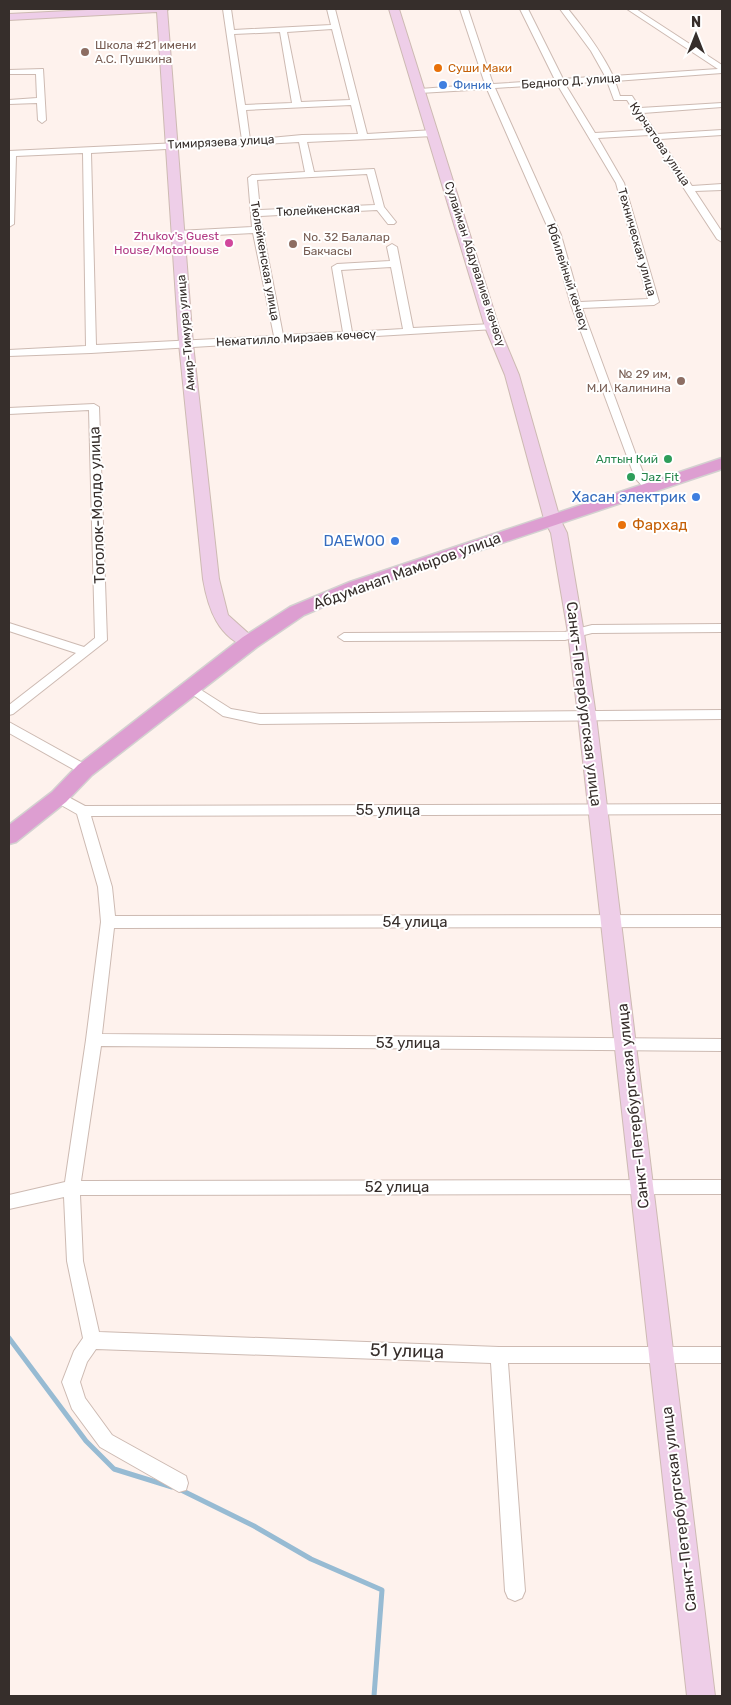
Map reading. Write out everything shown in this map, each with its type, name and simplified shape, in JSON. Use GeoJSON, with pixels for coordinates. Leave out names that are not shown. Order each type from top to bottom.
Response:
{"type":"FeatureCollection","features":[{"type":"Feature","properties":{"kind":"main road","name":"Абдуманап Мамыров улица"},"geometry":{"type":"LineString","coordinates":[[9,836],[59,797],[85,770],[190,687],[283,619],[324,599],[552,519],[722,463]]}},
{"type":"Feature","properties":{"kind":"street"},"geometry":{"type":"LineString","coordinates":[[9,17],[21,13],[163,9]]}},
{"type":"Feature","properties":{"kind":"street","name":"Амир-Тимура улица"},"geometry":{"type":"LineString","coordinates":[[163,9],[186,344],[211,579],[218,614],[233,631],[250,642]]}},
{"type":"Feature","properties":{"kind":"street"},"geometry":{"type":"LineString","coordinates":[[227,9],[246,141]]}},
{"type":"Feature","properties":{"kind":"street"},"geometry":{"type":"LineString","coordinates":[[331,9],[363,136]]}},
{"type":"Feature","properties":{"kind":"street","name":"Сулайман Абдувалиев көчөсү"},"geometry":{"type":"LineString","coordinates":[[394,9],[434,132],[492,326],[512,375],[552,519]]}},
{"type":"Feature","properties":{"kind":"street","name":"Юбилейный көчөсү"},"geometry":{"type":"LineString","coordinates":[[464,9],[490,87],[556,235],[576,305],[631,455],[640,478],[650,488]]}},
{"type":"Feature","properties":{"kind":"street","name":"Техническая улица"},"geometry":{"type":"LineString","coordinates":[[524,9],[560,82],[620,184],[654,302],[576,305]]}},
{"type":"Feature","properties":{"kind":"street","name":"Курчатова улица"},"geometry":{"type":"LineString","coordinates":[[564,9],[581,29],[611,78],[617,98],[629,98],[722,239]]}},
{"type":"Feature","properties":{"kind":"street"},"geometry":{"type":"LineString","coordinates":[[633,10],[648,9]]}},
{"type":"Feature","properties":{"kind":"street"},"geometry":{"type":"LineString","coordinates":[[633,10],[722,69]]}},
{"type":"Feature","properties":{"kind":"street"},"geometry":{"type":"LineString","coordinates":[[231,32],[336,27]]}},
{"type":"Feature","properties":{"kind":"street"},"geometry":{"type":"LineString","coordinates":[[283,30],[297,105]]}},
{"type":"Feature","properties":{"kind":"street","name":"Бедного Д. улица"},"geometry":{"type":"LineString","coordinates":[[420,91],[722,69]]}},
{"type":"Feature","properties":{"kind":"street"},"geometry":{"type":"LineString","coordinates":[[9,72],[40,71],[42,120]]}},
{"type":"Feature","properties":{"kind":"street"},"geometry":{"type":"LineString","coordinates":[[9,102],[42,100]]}},
{"type":"Feature","properties":{"kind":"street"},"geometry":{"type":"LineString","coordinates":[[242,108],[354,102]]}},
{"type":"Feature","properties":{"kind":"street"},"geometry":{"type":"LineString","coordinates":[[638,111],[722,105]]}},
{"type":"Feature","properties":{"kind":"street","name":"Тимирязева улица"},"geometry":{"type":"LineString","coordinates":[[10,154],[434,132]]}},
{"type":"Feature","properties":{"kind":"street"},"geometry":{"type":"LineString","coordinates":[[591,136],[722,132]]}},
{"type":"Feature","properties":{"kind":"street"},"geometry":{"type":"LineString","coordinates":[[302,138],[310,174]]}},
{"type":"Feature","properties":{"kind":"street"},"geometry":{"type":"LineString","coordinates":[[87,149],[92,350]]}},
{"type":"Feature","properties":{"kind":"street"},"geometry":{"type":"LineString","coordinates":[[9,224],[10,154]]}},
{"type":"Feature","properties":{"kind":"street","name":"Тюлейкенская улица"},"geometry":{"type":"LineString","coordinates":[[278,338],[257,230],[252,178],[371,171],[380,208],[390,222]]}},
{"type":"Feature","properties":{"kind":"street"},"geometry":{"type":"LineString","coordinates":[[691,190],[722,187]]}},
{"type":"Feature","properties":{"kind":"street","name":"Тюлейкенская"},"geometry":{"type":"LineString","coordinates":[[256,213],[380,208]]}},
{"type":"Feature","properties":{"kind":"street"},"geometry":{"type":"LineString","coordinates":[[178,234],[257,230]]}},
{"type":"Feature","properties":{"kind":"street"},"geometry":{"type":"LineString","coordinates":[[392,247],[409,332]]}},
{"type":"Feature","properties":{"kind":"street"},"geometry":{"type":"LineString","coordinates":[[348,335],[337,267],[395,264]]}},
{"type":"Feature","properties":{"kind":"street","name":"Нематилло Мирзаев көчөсү"},"geometry":{"type":"LineString","coordinates":[[9,354],[492,326]]}},
{"type":"Feature","properties":{"kind":"street","name":"Тоголок-Молдо улица"},"geometry":{"type":"LineString","coordinates":[[9,411],[94,407],[100,640],[9,711]]}},
{"type":"Feature","properties":{"kind":"street","name":"Санкт-Петербургская улица"},"geometry":{"type":"LineString","coordinates":[[552,519],[559,533],[576,633],[587,716],[701,1696]]}},
{"type":"Feature","properties":{"kind":"street"},"geometry":{"type":"LineString","coordinates":[[9,627],[86,652]]}},
{"type":"Feature","properties":{"kind":"street"},"geometry":{"type":"LineString","coordinates":[[344,637],[565,636],[592,629],[722,628]]}},
{"type":"Feature","properties":{"kind":"street"},"geometry":{"type":"LineString","coordinates":[[190,687],[227,713],[260,719],[722,715]]}},
{"type":"Feature","properties":{"kind":"street"},"geometry":{"type":"LineString","coordinates":[[9,727],[85,770]]}},
{"type":"Feature","properties":{"kind":"street"},"geometry":{"type":"LineString","coordinates":[[59,797],[82,811],[105,887],[108,922],[94,1040],[72,1188],[75,1261],[92,1340],[80,1357],[71,1382],[78,1403],[106,1442],[179,1483]]}},
{"type":"Feature","properties":{"kind":"street","name":"55 улица"},"geometry":{"type":"LineString","coordinates":[[82,811],[722,809]]}},
{"type":"Feature","properties":{"kind":"street","name":"54 улица"},"geometry":{"type":"LineString","coordinates":[[108,922],[722,921]]}},
{"type":"Feature","properties":{"kind":"street","name":"53 улица"},"geometry":{"type":"LineString","coordinates":[[94,1040],[722,1045]]}},
{"type":"Feature","properties":{"kind":"street","name":"52 улица"},"geometry":{"type":"LineString","coordinates":[[9,1202],[72,1188],[722,1187]]}},
{"type":"Feature","properties":{"kind":"street","name":"51 улица"},"geometry":{"type":"LineString","coordinates":[[92,1340],[499,1355],[722,1355]]}},
{"type":"Feature","properties":{"kind":"street"},"geometry":{"type":"LineString","coordinates":[[499,1355],[515,1591]]}},
{"type":"Feature","properties":{"kind":"waterway"},"geometry":{"type":"LineString","coordinates":[[9,1338],[86,1441],[114,1469],[172,1487]]}},
{"type":"Feature","properties":{"kind":"waterway"},"geometry":{"type":"LineString","coordinates":[[179,1489],[254,1526],[311,1559],[382,1590],[374,1696]]}},
{"type":"Feature","properties":{"kind":"place","name":"Школа #21 имени А.С. Пушкина"},"geometry":{"type":"Point","coordinates":[85,52]}},
{"type":"Feature","properties":{"kind":"place","name":"Суши Маки"},"geometry":{"type":"Point","coordinates":[438,68]}},
{"type":"Feature","properties":{"kind":"place","name":"Финик"},"geometry":{"type":"Point","coordinates":[443,85]}},
{"type":"Feature","properties":{"kind":"place","name":"Zhukov's Guest House/MotoHouse"},"geometry":{"type":"Point","coordinates":[229,243]}},
{"type":"Feature","properties":{"kind":"place","name":"No. 32 Балалар Бакчасы"},"geometry":{"type":"Point","coordinates":[293,244]}},
{"type":"Feature","properties":{"kind":"place","name":"№ 29 им, М.И. Калинина"},"geometry":{"type":"Point","coordinates":[681,381]}},
{"type":"Feature","properties":{"kind":"place","name":"Алтын Кий"},"geometry":{"type":"Point","coordinates":[668,459]}},
{"type":"Feature","properties":{"kind":"place","name":"Jaz Fit"},"geometry":{"type":"Point","coordinates":[631,477]}},
{"type":"Feature","properties":{"kind":"place","name":"Хасан электрик"},"geometry":{"type":"Point","coordinates":[696,497]}},
{"type":"Feature","properties":{"kind":"place","name":"Фархад"},"geometry":{"type":"Point","coordinates":[622,525]}},
{"type":"Feature","properties":{"kind":"place","name":"DAEWOO"},"geometry":{"type":"Point","coordinates":[395,541]}}]}
